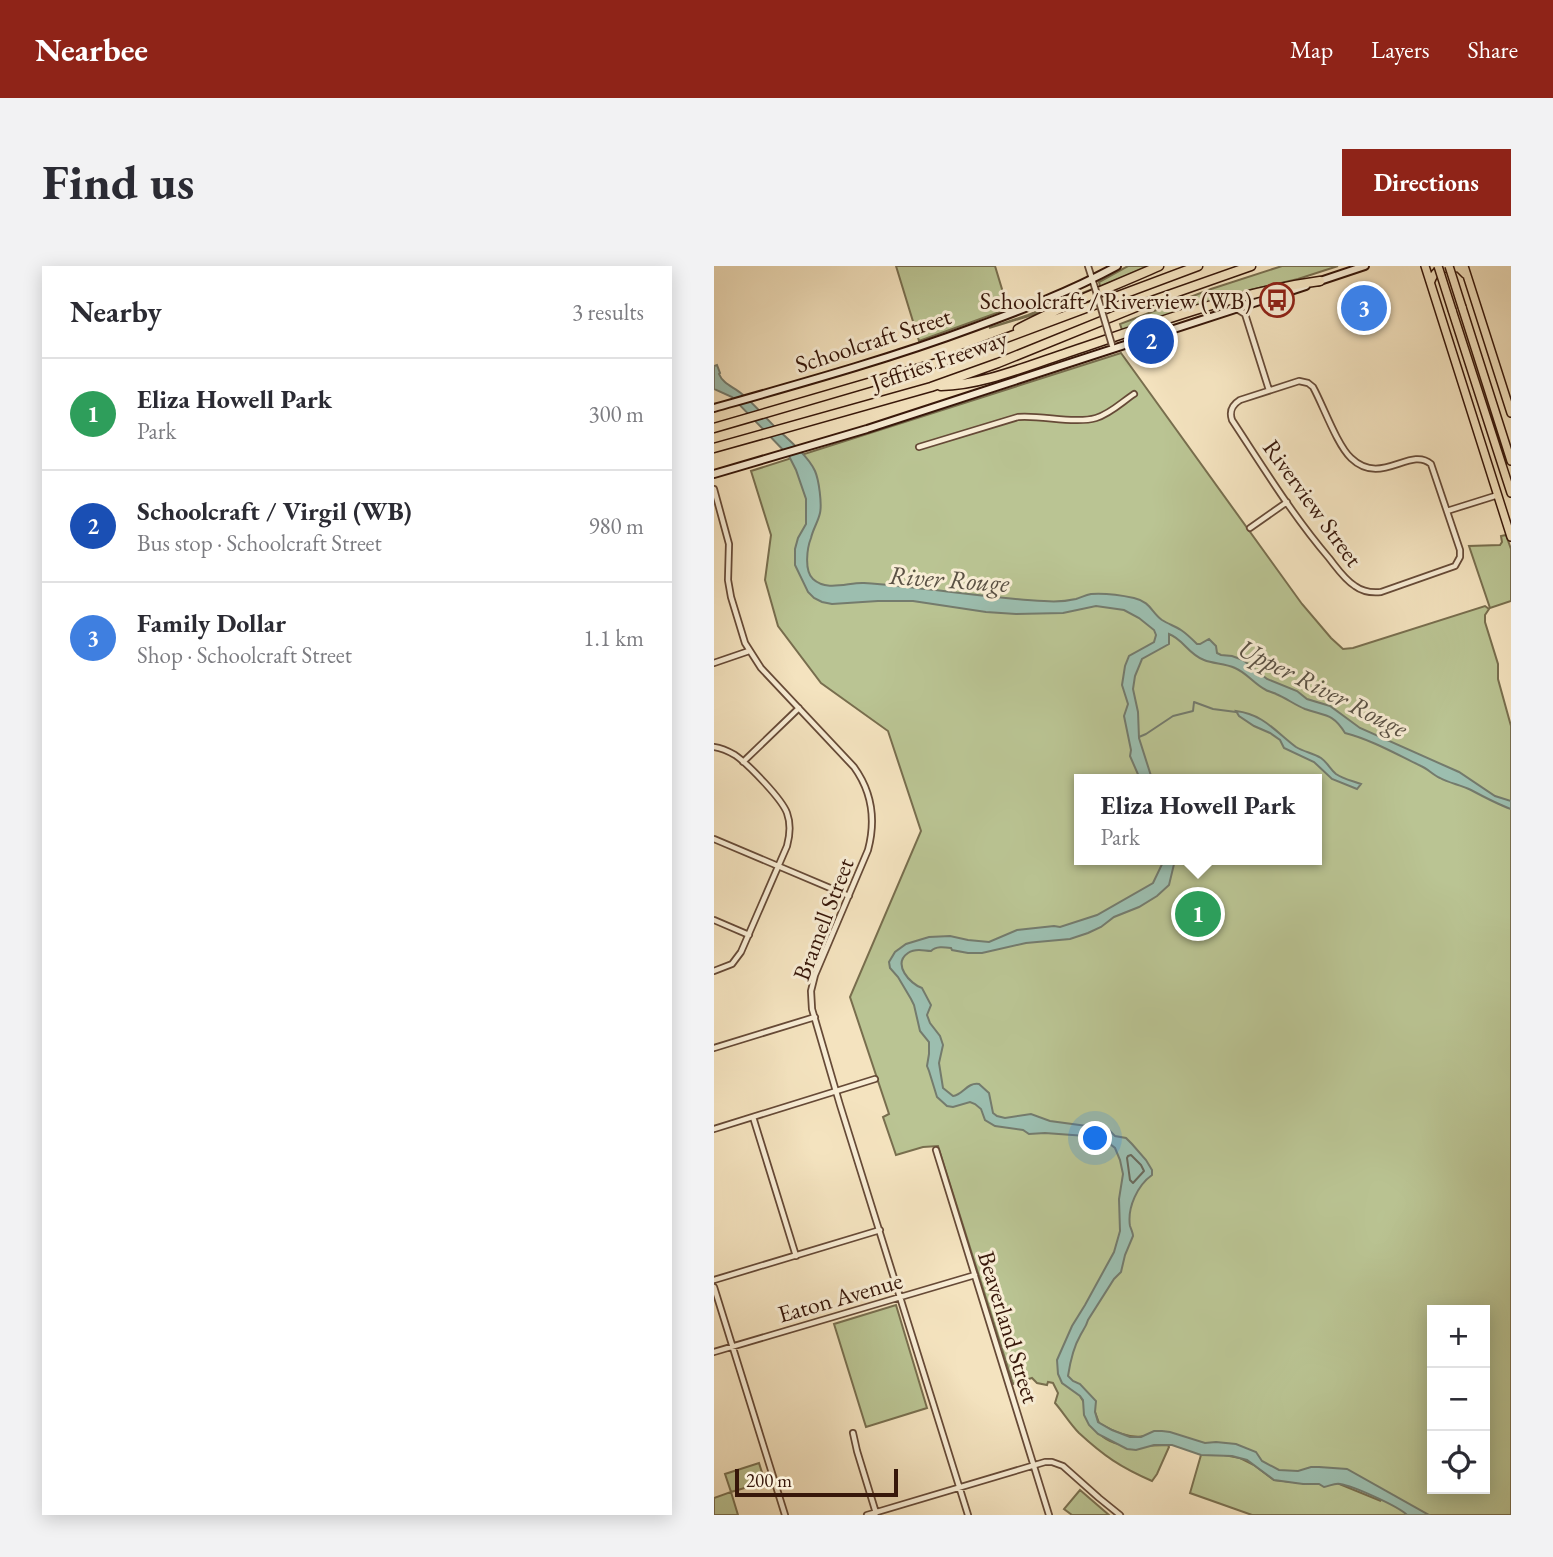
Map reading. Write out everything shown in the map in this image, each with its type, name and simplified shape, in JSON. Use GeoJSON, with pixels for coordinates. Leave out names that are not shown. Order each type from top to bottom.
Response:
{"type":"FeatureCollection","features":[{"type":"Feature","properties":{"kind":"highway"},"geometry":{"type":"LineString","coordinates":[[989,345],[1048,313],[1159,266]]}},
{"type":"Feature","properties":{"kind":"highway","name":"Jeffries Freeway"},"geometry":{"type":"LineString","coordinates":[[714,428],[907,373],[1198,266]]}},
{"type":"Feature","properties":{"kind":"highway","name":"Jeffries Freeway"},"geometry":{"type":"LineString","coordinates":[[717,447],[930,387],[998,363],[1146,303],[1251,266]]}},
{"type":"Feature","properties":{"kind":"highway"},"geometry":{"type":"LineString","coordinates":[[930,387],[961,386],[1230,300],[1288,285],[1320,281]]}},
{"type":"Feature","properties":{"kind":"main road","name":"Schoolcraft Street"},"geometry":{"type":"LineString","coordinates":[[714,408],[873,363],[937,341],[1040,303],[1117,266]]}},
{"type":"Feature","properties":{"kind":"main road"},"geometry":{"type":"LineString","coordinates":[[714,474],[879,425],[1364,266]]}},
{"type":"Feature","properties":{"kind":"main road"},"geometry":{"type":"LineString","coordinates":[[1425,266],[1511,537]]}},
{"type":"Feature","properties":{"kind":"main road"},"geometry":{"type":"LineString","coordinates":[[1438,266],[1511,493]]}},
{"type":"Feature","properties":{"kind":"main road"},"geometry":{"type":"LineString","coordinates":[[1449,266],[1511,461]]}},
{"type":"Feature","properties":{"kind":"main road"},"geometry":{"type":"LineString","coordinates":[[1464,266],[1511,413]]}},
{"type":"Feature","properties":{"kind":"main road"},"geometry":{"type":"LineString","coordinates":[[1430,284],[1434,273],[1446,267],[1459,268],[1468,277]]}},
{"type":"Feature","properties":{"kind":"street"},"geometry":{"type":"LineString","coordinates":[[1088,266],[1112,347]]}},
{"type":"Feature","properties":{"kind":"street"},"geometry":{"type":"LineString","coordinates":[[1237,309],[1245,314],[1269,390]]}},
{"type":"Feature","properties":{"kind":"street","name":"Riverview Street"},"geometry":{"type":"LineString","coordinates":[[1299,381],[1311,385],[1345,451],[1352,460],[1362,466],[1380,469],[1418,458],[1428,461],[1434,468],[1461,554],[1455,566],[1403,585],[1374,592],[1361,590],[1346,578],[1287,502],[1230,415],[1236,402],[1269,390],[1299,381]]}},
{"type":"Feature","properties":{"kind":"street"},"geometry":{"type":"LineString","coordinates":[[919,447],[1018,417],[1081,420],[1097,418],[1134,394]]}},
{"type":"Feature","properties":{"kind":"street","name":"Bramell Street"},"geometry":{"type":"LineString","coordinates":[[714,489],[729,544],[730,597],[750,651],[761,668],[854,767],[870,799],[873,820],[866,858],[813,984],[811,1000],[836,1091],[968,1515]]}},
{"type":"Feature","properties":{"kind":"street"},"geometry":{"type":"LineString","coordinates":[[1447,511],[1497,495]]}},
{"type":"Feature","properties":{"kind":"street"},"geometry":{"type":"LineString","coordinates":[[1250,528],[1287,502]]}},
{"type":"Feature","properties":{"kind":"street"},"geometry":{"type":"LineString","coordinates":[[714,663],[750,651]]}},
{"type":"Feature","properties":{"kind":"street"},"geometry":{"type":"LineString","coordinates":[[743,762],[799,708]]}},
{"type":"Feature","properties":{"kind":"street"},"geometry":{"type":"LineString","coordinates":[[714,747],[728,751],[743,762],[780,801],[790,824],[789,837],[778,867],[741,953],[736,961],[714,971]]}},
{"type":"Feature","properties":{"kind":"street"},"geometry":{"type":"LineString","coordinates":[[714,839],[849,896]]}},
{"type":"Feature","properties":{"kind":"street"},"geometry":{"type":"LineString","coordinates":[[714,920],[749,935]]}},
{"type":"Feature","properties":{"kind":"street"},"geometry":{"type":"LineString","coordinates":[[714,1048],[815,1017]]}},
{"type":"Feature","properties":{"kind":"street"},"geometry":{"type":"LineString","coordinates":[[714,1129],[876,1079]]}},
{"type":"Feature","properties":{"kind":"street"},"geometry":{"type":"LineString","coordinates":[[753,1117],[796,1256]]}},
{"type":"Feature","properties":{"kind":"street","name":"Beaverland Street"},"geometry":{"type":"LineString","coordinates":[[936,1150],[1049,1515]]}},
{"type":"Feature","properties":{"kind":"street"},"geometry":{"type":"LineString","coordinates":[[714,1280],[880,1230]]}},
{"type":"Feature","properties":{"kind":"street","name":"Eaton Avenue"},"geometry":{"type":"LineString","coordinates":[[714,1352],[975,1275]]}},
{"type":"Feature","properties":{"kind":"street"},"geometry":{"type":"LineString","coordinates":[[714,1287],[785,1515]]}},
{"type":"Feature","properties":{"kind":"street"},"geometry":{"type":"LineString","coordinates":[[853,1433],[876,1514]]}},
{"type":"Feature","properties":{"kind":"street"},"geometry":{"type":"LineString","coordinates":[[867,1515],[1052,1462],[1063,1466],[1121,1515]]}},
{"type":"Feature","properties":{"kind":"green space"},"geometry":{"type":"Polygon","coordinates":[[[896,266],[995,266],[1008,309],[919,341],[896,266]]]}},
{"type":"Feature","properties":{"kind":"green space"},"geometry":{"type":"Polygon","coordinates":[[[1128,266],[1149,266],[1039,313],[989,328],[1100,286],[1099,282],[1128,266]]]}},
{"type":"Feature","properties":{"kind":"green space"},"geometry":{"type":"Polygon","coordinates":[[[1282,266],[1338,266],[1122,330],[1120,324],[1211,289],[1282,266]]]}},
{"type":"Feature","properties":{"kind":"green space"},"geometry":{"type":"Polygon","coordinates":[[[1121,353],[1302,604],[1343,649],[1485,606],[1489,609],[1485,622],[1498,664],[1498,679],[1511,726],[1511,1515],[1252,1515],[1190,1493],[1201,1455],[1240,1458],[1274,1480],[1312,1484],[1337,1483],[1381,1501],[1367,1487],[1279,1473],[1252,1456],[1121,1434],[1099,1423],[1095,1412],[1080,1396],[1089,1419],[1107,1440],[1136,1446],[1168,1445],[1152,1481],[1113,1460],[1079,1433],[1055,1403],[1058,1393],[1053,1383],[1037,1383],[1032,1378],[1013,1384],[938,1146],[923,1147],[896,1155],[883,1117],[889,1114],[850,997],[921,831],[888,731],[821,683],[778,626],[765,580],[771,535],[751,471],[1121,353]]]}},
{"type":"Feature","properties":{"kind":"green space"},"geometry":{"type":"Polygon","coordinates":[[[1506,535],[1511,549],[1511,601],[1490,608],[1469,546],[1500,545],[1501,536],[1506,535]]]}},
{"type":"Feature","properties":{"kind":"green space"},"geometry":{"type":"Polygon","coordinates":[[[896,1305],[927,1408],[866,1427],[834,1324],[896,1305]]]}},
{"type":"Feature","properties":{"kind":"green space"},"geometry":{"type":"Polygon","coordinates":[[[759,1463],[765,1482],[731,1492],[725,1474],[759,1463]]]}},
{"type":"Feature","properties":{"kind":"green space"},"geometry":{"type":"Polygon","coordinates":[[[1080,1490],[1109,1515],[1072,1515],[1064,1509],[1080,1490]]]}},
{"type":"Feature","properties":{"kind":"green space"},"geometry":{"type":"Polygon","coordinates":[[[731,1492],[738,1515],[714,1515],[714,1498],[731,1492]]]}},
{"type":"Feature","properties":{"kind":"water"},"geometry":{"type":"Polygon","coordinates":[[[717,365],[723,380],[751,402],[803,454],[815,471],[821,509],[807,559],[810,575],[819,583],[831,586],[858,583],[887,585],[1048,601],[1076,599],[1089,594],[1134,598],[1197,644],[1209,639],[1216,646],[1217,653],[1243,660],[1267,679],[1297,691],[1307,699],[1330,706],[1360,728],[1459,772],[1495,796],[1511,801],[1511,809],[1444,780],[1424,767],[1365,739],[1345,733],[1332,718],[1305,709],[1267,690],[1235,668],[1198,657],[1169,634],[1169,644],[1142,659],[1135,676],[1133,689],[1138,712],[1139,738],[1150,774],[1138,774],[1130,756],[1124,716],[1128,704],[1122,685],[1129,656],[1154,642],[1156,635],[1154,630],[1139,618],[1124,610],[1096,606],[1063,613],[1016,614],[913,601],[832,604],[814,598],[808,592],[795,565],[795,549],[806,524],[806,499],[796,470],[789,456],[732,397],[714,389],[714,366],[717,365]]]}},
{"type":"Feature","properties":{"kind":"water"},"geometry":{"type":"Polygon","coordinates":[[[1236,711],[1262,720],[1296,747],[1321,758],[1336,774],[1361,784],[1357,789],[1332,779],[1314,762],[1284,748],[1280,740],[1254,726],[1236,711]]]}},
{"type":"Feature","properties":{"kind":"water"},"geometry":{"type":"Polygon","coordinates":[[[1162,865],[1174,865],[1169,885],[1157,896],[1114,917],[1101,927],[1070,939],[1026,943],[982,953],[940,947],[931,951],[919,950],[908,953],[902,963],[904,973],[922,988],[931,1005],[927,1015],[943,1045],[939,1063],[943,1088],[953,1096],[971,1085],[979,1084],[989,1093],[993,1113],[997,1116],[1005,1118],[1031,1114],[1050,1121],[1109,1130],[1115,1136],[1126,1138],[1152,1170],[1152,1175],[1138,1191],[1132,1204],[1130,1226],[1133,1236],[1121,1272],[1088,1320],[1075,1345],[1068,1376],[1096,1401],[1098,1422],[1130,1437],[1162,1431],[1205,1443],[1236,1444],[1256,1452],[1262,1461],[1279,1470],[1298,1471],[1311,1467],[1347,1469],[1429,1515],[1407,1515],[1375,1497],[1340,1484],[1324,1487],[1319,1484],[1274,1480],[1247,1460],[1232,1456],[1201,1455],[1172,1445],[1127,1449],[1098,1434],[1084,1415],[1083,1400],[1062,1383],[1057,1360],[1072,1326],[1114,1252],[1120,1231],[1119,1199],[1123,1174],[1115,1148],[1106,1141],[1086,1136],[1029,1134],[1023,1130],[995,1126],[985,1120],[981,1109],[975,1104],[970,1102],[947,1106],[937,1097],[927,1066],[929,1042],[920,1031],[911,999],[890,968],[889,962],[895,952],[906,944],[929,937],[950,936],[989,942],[1017,930],[1060,927],[1097,915],[1153,883],[1162,865]]]}},
{"type":"Feature","properties":{"kind":"waterway"},"geometry":{"type":"LineString","coordinates":[[1139,737],[1173,716],[1193,711],[1194,702],[1213,709],[1236,712]]}},
{"type":"Feature","properties":{"kind":"place","name":"Schoolcraft / Riverview (WB)"},"geometry":{"type":"Point","coordinates":[1277,300]}},
{"type":"Feature","properties":{"kind":"place","name":"Family Dollar"},"geometry":{"type":"Point","coordinates":[1364,308]}},
{"type":"Feature","properties":{"kind":"place","name":"Schoolcraft / Virgil (WB)"},"geometry":{"type":"Point","coordinates":[1151,341]}},
{"type":"Feature","properties":{"kind":"place","name":"Eliza Howell Park"},"geometry":{"type":"Point","coordinates":[1198,914]}},
{"type":"Feature","properties":{"kind":"water label","name":"River Rouge"},"geometry":{"type":"Point","coordinates":[949,579]}},
{"type":"Feature","properties":{"kind":"water label","name":"Upper River Rouge"},"geometry":{"type":"Point","coordinates":[1323,688]}}]}
